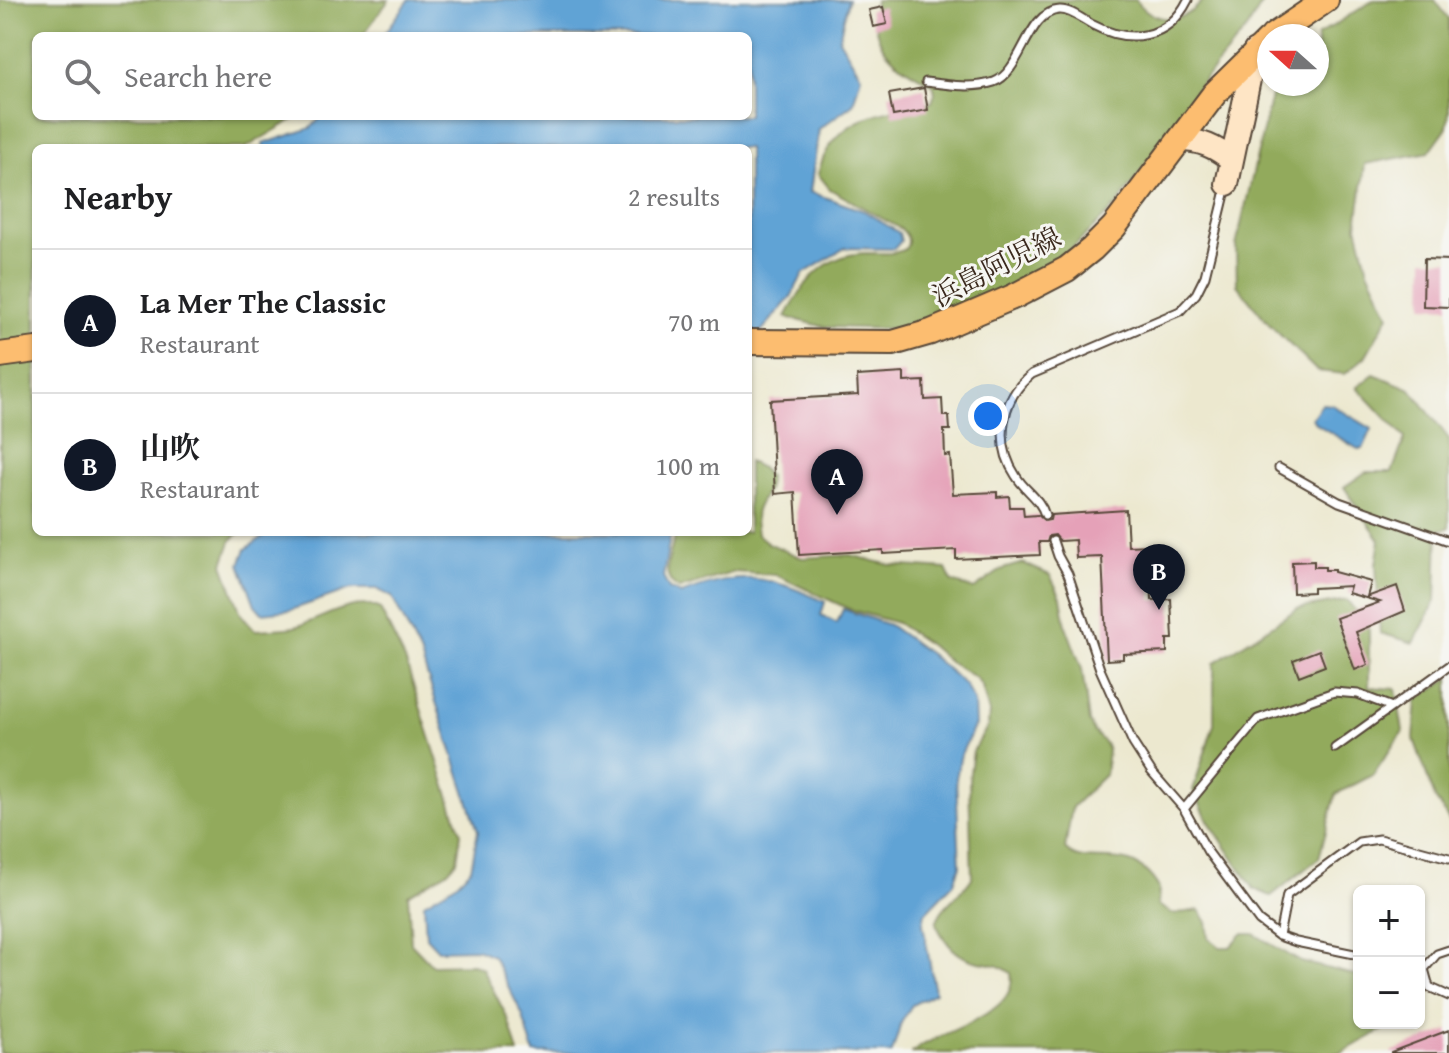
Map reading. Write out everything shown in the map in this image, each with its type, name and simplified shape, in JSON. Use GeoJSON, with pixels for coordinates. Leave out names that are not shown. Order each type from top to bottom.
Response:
{"type":"FeatureCollection","features":[{"type":"Feature","properties":{"kind":"main road","name":"浜島阿児線"},"geometry":{"type":"LineString","coordinates":[[1292,24],[1326,0]]}},
{"type":"Feature","properties":{"kind":"main road","name":"浜島阿児線"},"geometry":{"type":"LineString","coordinates":[[752,342],[893,343],[945,326],[1015,296],[1067,269],[1114,227],[1215,93],[1257,51]]}},
{"type":"Feature","properties":{"kind":"main road"},"geometry":{"type":"LineString","coordinates":[[0,355],[32,351]]}},
{"type":"Feature","properties":{"kind":"street"},"geometry":{"type":"LineString","coordinates":[[1227,184],[1257,73]]}},
{"type":"Feature","properties":{"kind":"street"},"geometry":{"type":"LineString","coordinates":[[1179,140],[1197,140],[1216,148],[1232,160]]}},
{"type":"Feature","properties":{"kind":"lane"},"geometry":{"type":"LineString","coordinates":[[926,82],[960,86],[997,81],[1012,67],[1043,18],[1058,10],[1109,33],[1129,38],[1159,30],[1180,12],[1188,0]]}},
{"type":"Feature","properties":{"kind":"lane"},"geometry":{"type":"LineString","coordinates":[[1045,515],[1042,503],[1015,475],[1006,456],[1005,416],[1013,393],[1032,374],[1180,311],[1196,294],[1205,276],[1227,184]]}},
{"type":"Feature","properties":{"kind":"lane"},"geometry":{"type":"LineString","coordinates":[[1279,468],[1339,502],[1449,541]]}},
{"type":"Feature","properties":{"kind":"lane"},"geometry":{"type":"LineString","coordinates":[[1053,541],[1068,574],[1100,669],[1133,743],[1151,771],[1184,809],[1208,852],[1259,921],[1279,936],[1353,954]]}},
{"type":"Feature","properties":{"kind":"lane"},"geometry":{"type":"LineString","coordinates":[[1335,748],[1449,666]]}},
{"type":"Feature","properties":{"kind":"lane"},"geometry":{"type":"LineString","coordinates":[[1184,809],[1258,719],[1334,692],[1358,694],[1392,707]]}},
{"type":"Feature","properties":{"kind":"lane"},"geometry":{"type":"LineString","coordinates":[[1279,936],[1287,895],[1359,842],[1379,839],[1449,858]]}},
{"type":"Feature","properties":{"kind":"lane"},"geometry":{"type":"LineString","coordinates":[[1425,964],[1437,954],[1449,950]]}},
{"type":"Feature","properties":{"kind":"lane"},"geometry":{"type":"LineString","coordinates":[[1425,978],[1429,987],[1449,996]]}},
{"type":"Feature","properties":{"kind":"green space"},"geometry":{"type":"Polygon","coordinates":[[[0,0],[389,0],[365,32],[32,32],[32,120],[292,120],[252,144],[32,144],[32,536],[236,536],[223,564],[241,614],[255,630],[294,627],[359,605],[380,609],[405,660],[461,833],[457,861],[447,872],[408,895],[411,943],[432,965],[473,964],[482,968],[508,1019],[518,1053],[0,1053],[0,0]]]}},
{"type":"Feature","properties":{"kind":"green space"},"geometry":{"type":"Polygon","coordinates":[[[875,0],[1136,0],[1151,14],[1169,18],[1187,14],[1203,0],[1263,2],[1247,29],[1198,87],[1118,204],[1058,262],[970,310],[900,329],[825,327],[786,317],[808,282],[838,259],[904,250],[908,242],[901,229],[830,189],[818,174],[825,155],[847,128],[878,113],[932,102],[935,93],[933,84],[896,61],[881,42],[874,17],[875,0]]]}},
{"type":"Feature","properties":{"kind":"green space"},"geometry":{"type":"Polygon","coordinates":[[[1374,0],[1435,0],[1449,19],[1447,127],[1429,152],[1365,164],[1357,226],[1368,270],[1389,315],[1365,357],[1345,374],[1317,371],[1269,324],[1237,285],[1236,246],[1271,96],[1329,96],[1329,28],[1374,0]]]}},
{"type":"Feature","properties":{"kind":"green space"},"geometry":{"type":"Polygon","coordinates":[[[1374,374],[1411,389],[1449,439],[1449,528],[1438,530],[1436,600],[1414,643],[1380,633],[1376,564],[1380,540],[1344,487],[1366,472],[1392,472],[1405,438],[1357,387],[1374,374]]]}},
{"type":"Feature","properties":{"kind":"green space"},"geometry":{"type":"Polygon","coordinates":[[[752,464],[769,477],[767,490],[756,511],[757,534],[768,543],[802,558],[850,555],[890,565],[946,569],[952,582],[974,589],[1003,569],[1023,563],[1050,575],[1061,597],[1066,626],[1082,669],[1089,722],[1108,751],[1105,775],[1072,807],[1065,849],[1074,856],[1135,864],[1159,888],[1158,905],[1173,914],[1199,910],[1207,922],[1209,938],[1220,947],[1230,947],[1242,934],[1254,934],[1301,962],[1353,975],[1353,1029],[1384,1029],[1341,1053],[912,1053],[989,1012],[1002,1001],[1010,988],[1011,973],[958,953],[948,944],[936,924],[942,911],[972,878],[969,780],[973,751],[988,726],[989,713],[982,687],[976,678],[897,623],[849,609],[776,575],[735,572],[679,589],[672,584],[667,571],[675,536],[752,536],[752,464]]]}},
{"type":"Feature","properties":{"kind":"green space"},"geometry":{"type":"Polygon","coordinates":[[[1347,600],[1369,628],[1369,687],[1396,689],[1403,731],[1373,775],[1336,794],[1319,858],[1271,896],[1254,889],[1209,822],[1193,790],[1214,724],[1214,663],[1297,609],[1347,600]]]}},
{"type":"Feature","properties":{"kind":"green space"},"geometry":{"type":"Polygon","coordinates":[[[1449,678],[1449,821],[1435,798],[1414,739],[1417,700],[1449,678]]]}},
{"type":"Feature","properties":{"kind":"water"},"geometry":{"type":"Polygon","coordinates":[[[409,0],[848,0],[839,39],[861,76],[853,104],[819,129],[810,192],[864,211],[899,233],[901,241],[894,249],[845,248],[803,274],[791,297],[752,342],[752,144],[263,144],[311,128],[318,120],[752,120],[752,32],[386,32],[409,0]]]}},
{"type":"Feature","properties":{"kind":"water"},"geometry":{"type":"Polygon","coordinates":[[[1322,404],[1332,405],[1372,429],[1363,449],[1315,423],[1312,418],[1322,404]]]}},
{"type":"Feature","properties":{"kind":"water"},"geometry":{"type":"Polygon","coordinates":[[[264,536],[670,536],[663,577],[669,589],[681,594],[738,579],[769,581],[825,602],[821,615],[837,623],[843,609],[889,625],[931,655],[965,685],[974,702],[975,725],[961,754],[956,778],[960,866],[954,883],[925,913],[923,924],[935,993],[912,1005],[901,1023],[892,1053],[534,1053],[522,1014],[493,956],[476,949],[438,950],[426,937],[424,903],[456,884],[471,869],[478,831],[420,653],[392,597],[377,589],[351,589],[291,610],[262,613],[255,605],[240,564],[246,549],[264,536]]]}},
{"type":"Feature","properties":{"kind":"building"},"geometry":{"type":"Polygon","coordinates":[[[883,7],[887,24],[873,27],[869,10],[883,7]]]}},
{"type":"Feature","properties":{"kind":"building"},"geometry":{"type":"Polygon","coordinates":[[[924,88],[928,110],[893,116],[889,94],[924,88]]]}},
{"type":"Feature","properties":{"kind":"building"},"geometry":{"type":"Polygon","coordinates":[[[1424,259],[1449,260],[1449,307],[1423,306],[1424,259]]]}},
{"type":"Feature","properties":{"kind":"building"},"geometry":{"type":"Polygon","coordinates":[[[904,373],[904,382],[924,381],[925,400],[942,399],[943,416],[949,416],[950,430],[944,430],[945,456],[950,455],[953,494],[997,492],[997,497],[1009,496],[1010,507],[1023,507],[1024,516],[1038,515],[1045,521],[1050,520],[1051,515],[1126,510],[1128,546],[1150,545],[1152,600],[1171,599],[1173,639],[1167,639],[1167,652],[1123,654],[1123,659],[1107,660],[1102,557],[1076,558],[1075,540],[1060,541],[1055,535],[1049,536],[1047,542],[1039,542],[1040,555],[956,559],[956,550],[883,554],[883,550],[799,555],[795,492],[775,494],[770,400],[858,395],[857,376],[904,373]]]}},
{"type":"Feature","properties":{"kind":"building"},"geometry":{"type":"Polygon","coordinates":[[[1314,561],[1314,567],[1325,567],[1325,570],[1371,582],[1367,597],[1397,586],[1405,611],[1356,632],[1368,665],[1355,670],[1336,618],[1380,602],[1348,593],[1350,586],[1313,588],[1313,592],[1293,593],[1292,562],[1314,561]]]}},
{"type":"Feature","properties":{"kind":"building"},"geometry":{"type":"Polygon","coordinates":[[[1319,650],[1325,666],[1299,676],[1293,660],[1319,650]]]}},
{"type":"Feature","properties":{"kind":"building"},"geometry":{"type":"Polygon","coordinates":[[[1449,1030],[1449,1053],[1391,1053],[1391,1052],[1449,1030]]]}},
{"type":"Feature","properties":{"kind":"place","name":"La Mer The Classic"},"geometry":{"type":"Point","coordinates":[837,515]}},
{"type":"Feature","properties":{"kind":"place","name":"山吹"},"geometry":{"type":"Point","coordinates":[1159,610]}}]}
